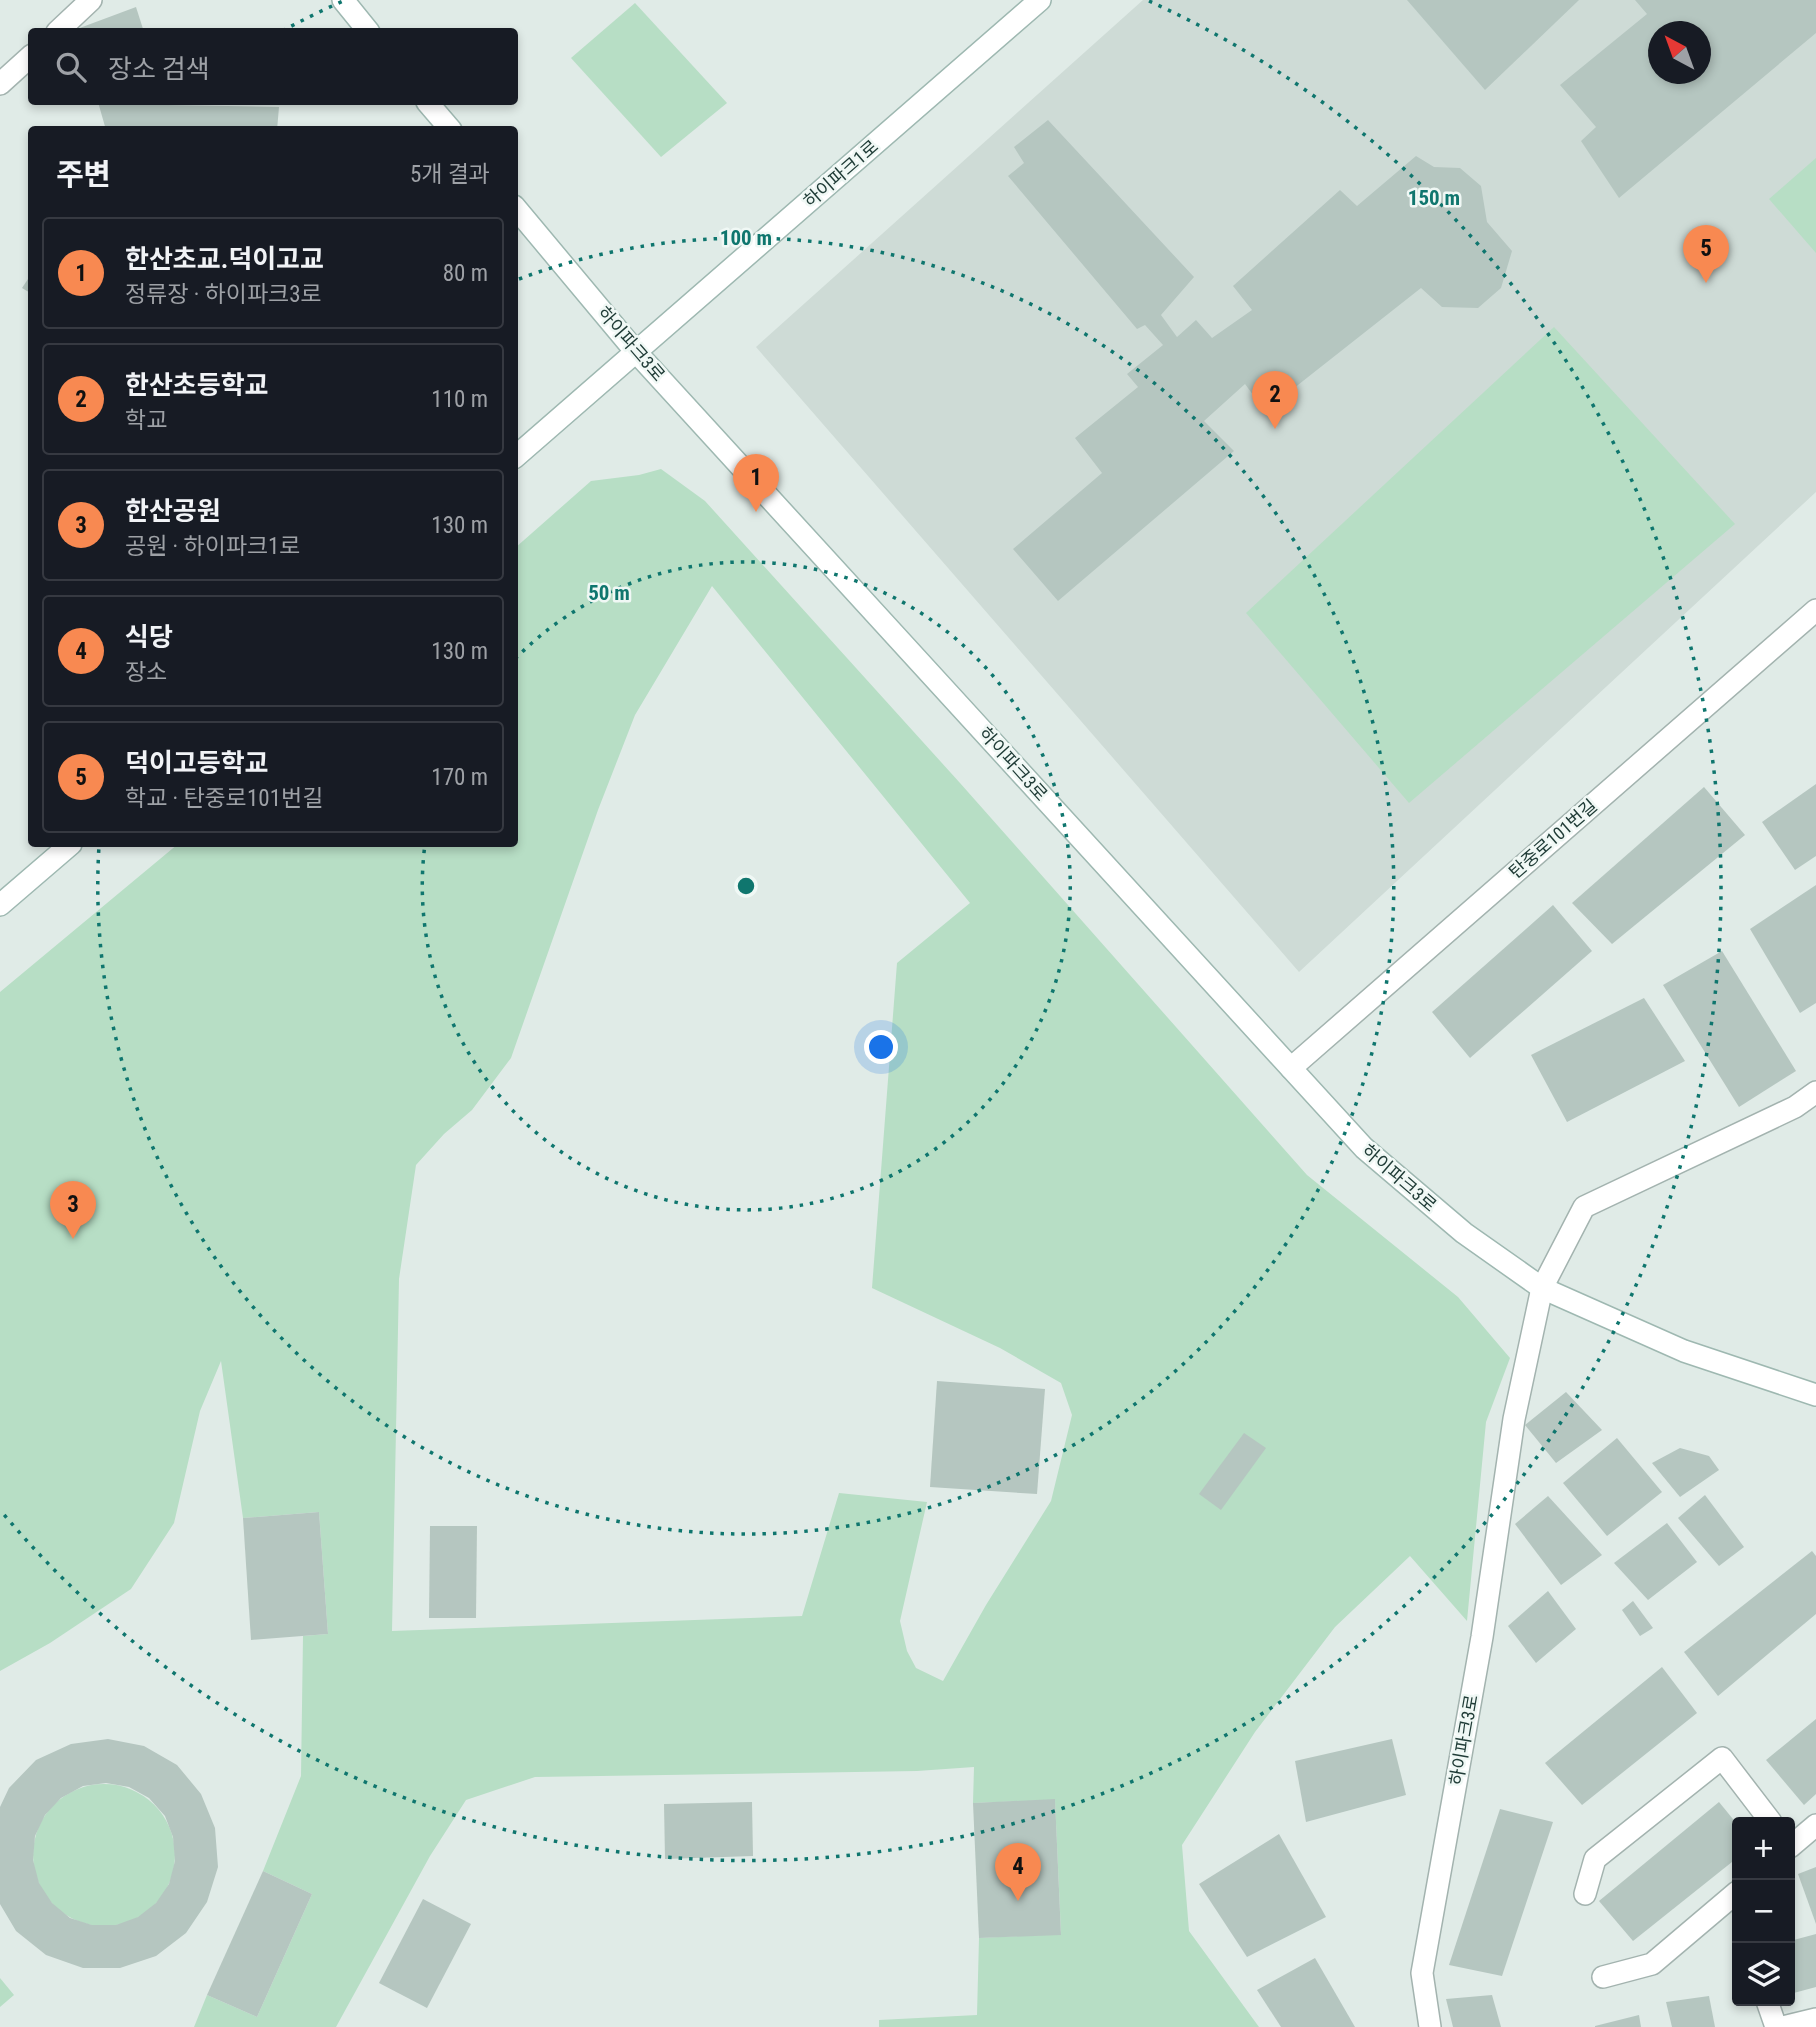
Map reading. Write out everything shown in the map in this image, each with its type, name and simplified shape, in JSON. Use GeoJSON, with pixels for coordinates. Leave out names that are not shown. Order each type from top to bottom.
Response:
{"type":"FeatureCollection","features":[{"type":"Feature","properties":{"kind":"street"},"geometry":{"type":"LineString","coordinates":[[61,28],[91,0]]}},
{"type":"Feature","properties":{"kind":"street"},"geometry":{"type":"LineString","coordinates":[[343,0],[366,28]]}},
{"type":"Feature","properties":{"kind":"street","name":"하이파크1로"},"geometry":{"type":"LineString","coordinates":[[518,455],[1040,0]]}},
{"type":"Feature","properties":{"kind":"street"},"geometry":{"type":"LineString","coordinates":[[0,84],[28,59]]}},
{"type":"Feature","properties":{"kind":"street"},"geometry":{"type":"LineString","coordinates":[[430,105],[448,126]]}},
{"type":"Feature","properties":{"kind":"street","name":"하이파크3로"},"geometry":{"type":"LineString","coordinates":[[518,211],[636,352],[1364,1148],[1464,1233],[1542,1289],[1684,1351],[1816,1395]]}},
{"type":"Feature","properties":{"kind":"street","name":"탄중로101번길"},"geometry":{"type":"LineString","coordinates":[[1291,1068],[1816,610]]}},
{"type":"Feature","properties":{"kind":"street"},"geometry":{"type":"LineString","coordinates":[[0,905],[68,847]]}},
{"type":"Feature","properties":{"kind":"street"},"geometry":{"type":"LineString","coordinates":[[1542,1289],[1584,1208],[1795,1107],[1816,1092]]}},
{"type":"Feature","properties":{"kind":"street","name":"하이파크3로"},"geometry":{"type":"LineString","coordinates":[[1430,2027],[1422,1973],[1482,1637],[1514,1419],[1542,1289]]}},
{"type":"Feature","properties":{"kind":"street"},"geometry":{"type":"LineString","coordinates":[[1585,1894],[1595,1858],[1722,1758],[1767,1817]]}},
{"type":"Feature","properties":{"kind":"street"},"geometry":{"type":"LineString","coordinates":[[1795,1843],[1816,1825]]}},
{"type":"Feature","properties":{"kind":"street"},"geometry":{"type":"LineString","coordinates":[[1603,1978],[1652,1964],[1732,1903]]}},
{"type":"Feature","properties":{"kind":"street"},"geometry":{"type":"LineString","coordinates":[[1770,2006],[1776,2027]]}},
{"type":"Feature","properties":{"kind":"street"},"geometry":{"type":"LineString","coordinates":[[1783,2027],[1816,2019]]}},
{"type":"Feature","properties":{"kind":"shaded area"},"geometry":{"type":"Polygon","coordinates":[[[1143,0],[1816,0],[1816,492],[1299,972],[756,347],[1143,0]]]}},
{"type":"Feature","properties":{"kind":"green space"},"geometry":{"type":"Polygon","coordinates":[[[635,3],[727,103],[661,157],[571,58],[635,3]]]}},
{"type":"Feature","properties":{"kind":"green space"},"geometry":{"type":"Polygon","coordinates":[[[1816,158],[1816,253],[1769,199],[1816,158]]]}},
{"type":"Feature","properties":{"kind":"green space"},"geometry":{"type":"Polygon","coordinates":[[[1554,327],[1735,524],[1409,803],[1246,613],[1554,327]]]}},
{"type":"Feature","properties":{"kind":"green space"},"geometry":{"type":"Polygon","coordinates":[[[661,469],[705,501],[960,783],[1307,1175],[1458,1297],[1510,1358],[1486,1422],[1467,1621],[1410,1556],[1335,1627],[1255,1732],[1182,1845],[1189,1931],[1259,2027],[879,2027],[879,2020],[977,2015],[979,1938],[1061,1934],[1055,1800],[973,1803],[974,1767],[917,1771],[535,1777],[466,1800],[430,1856],[336,2027],[194,2027],[207,1995],[257,2017],[312,1894],[263,1871],[301,1776],[303,1636],[328,1634],[319,1512],[243,1518],[221,1361],[200,1411],[174,1523],[131,1589],[50,1643],[0,1671],[0,992],[174,847],[518,847],[518,545],[591,481],[639,475],[661,469]],[[712,586],[635,715],[598,810],[511,1058],[472,1110],[444,1134],[416,1165],[399,1279],[392,1631],[802,1616],[839,1493],[927,1502],[900,1621],[907,1651],[916,1668],[943,1681],[986,1605],[1051,1501],[1072,1415],[1061,1383],[1000,1348],[872,1288],[897,963],[970,903],[712,586]]]}},
{"type":"Feature","properties":{"kind":"green space"},"geometry":{"type":"Polygon","coordinates":[[[104,1784],[131,1790],[154,1805],[169,1828],[175,1855],[169,1882],[154,1905],[131,1920],[104,1926],[77,1920],[54,1905],[39,1882],[33,1855],[39,1828],[54,1805],[77,1790],[104,1784]]]}},
{"type":"Feature","properties":{"kind":"green space"},"geometry":{"type":"Polygon","coordinates":[[[0,1978],[14,1995],[0,2007],[0,1978]]]}},
{"type":"Feature","properties":{"kind":"building"},"geometry":{"type":"Polygon","coordinates":[[[1407,0],[1579,0],[1485,90],[1407,0]]]}},
{"type":"Feature","properties":{"kind":"building"},"geometry":{"type":"Polygon","coordinates":[[[1635,0],[1816,0],[1816,33],[1619,198],[1581,141],[1596,127],[1560,85],[1647,14],[1635,0]]]}},
{"type":"Feature","properties":{"kind":"building"},"geometry":{"type":"Polygon","coordinates":[[[136,7],[143,28],[80,28],[136,7]]]}},
{"type":"Feature","properties":{"kind":"building"},"geometry":{"type":"Polygon","coordinates":[[[99,105],[279,107],[277,126],[105,126],[99,105]]]}},
{"type":"Feature","properties":{"kind":"building"},"geometry":{"type":"Polygon","coordinates":[[[1048,120],[1194,277],[1161,315],[1177,337],[1196,320],[1212,338],[1252,310],[1233,286],[1340,190],[1357,206],[1416,156],[1434,167],[1460,168],[1481,186],[1487,222],[1512,251],[1501,288],[1478,308],[1442,307],[1421,288],[1265,411],[1245,384],[1204,421],[1234,451],[1058,601],[1013,549],[1102,473],[1075,438],[1138,387],[1127,374],[1163,345],[1145,325],[1137,329],[1008,176],[1024,163],[1014,147],[1048,120]]]}},
{"type":"Feature","properties":{"kind":"building"},"geometry":{"type":"Polygon","coordinates":[[[28,279],[28,292],[22,288],[28,279]]]}},
{"type":"Feature","properties":{"kind":"building"},"geometry":{"type":"Polygon","coordinates":[[[1816,784],[1816,856],[1795,870],[1762,822],[1816,784]]]}},
{"type":"Feature","properties":{"kind":"building"},"geometry":{"type":"Polygon","coordinates":[[[1704,787],[1745,835],[1612,944],[1572,903],[1704,787]]]}},
{"type":"Feature","properties":{"kind":"building"},"geometry":{"type":"Polygon","coordinates":[[[1816,885],[1816,1003],[1800,1013],[1750,929],[1816,885]]]}},
{"type":"Feature","properties":{"kind":"building"},"geometry":{"type":"Polygon","coordinates":[[[1553,905],[1592,951],[1470,1058],[1432,1012],[1553,905]]]}},
{"type":"Feature","properties":{"kind":"building"},"geometry":{"type":"Polygon","coordinates":[[[1722,951],[1796,1071],[1739,1107],[1663,985],[1722,951]]]}},
{"type":"Feature","properties":{"kind":"building"},"geometry":{"type":"Polygon","coordinates":[[[1644,998],[1685,1061],[1567,1122],[1531,1055],[1644,998]]]}},
{"type":"Feature","properties":{"kind":"building"},"geometry":{"type":"Polygon","coordinates":[[[937,1381],[1045,1389],[1037,1494],[930,1487],[937,1381]]]}},
{"type":"Feature","properties":{"kind":"building"},"geometry":{"type":"Polygon","coordinates":[[[1566,1392],[1602,1430],[1556,1463],[1525,1425],[1566,1392]]]}},
{"type":"Feature","properties":{"kind":"building"},"geometry":{"type":"Polygon","coordinates":[[[1244,1433],[1266,1448],[1221,1510],[1199,1494],[1244,1433]]]}},
{"type":"Feature","properties":{"kind":"building"},"geometry":{"type":"Polygon","coordinates":[[[1617,1438],[1662,1492],[1607,1536],[1563,1483],[1617,1438]]]}},
{"type":"Feature","properties":{"kind":"building"},"geometry":{"type":"Polygon","coordinates":[[[1680,1448],[1709,1456],[1719,1470],[1680,1497],[1652,1463],[1680,1448]]]}},
{"type":"Feature","properties":{"kind":"building"},"geometry":{"type":"Polygon","coordinates":[[[1705,1495],[1744,1547],[1719,1566],[1678,1518],[1705,1495]]]}},
{"type":"Feature","properties":{"kind":"building"},"geometry":{"type":"Polygon","coordinates":[[[1548,1496],[1602,1555],[1561,1585],[1515,1524],[1548,1496]]]}},
{"type":"Feature","properties":{"kind":"building"},"geometry":{"type":"Polygon","coordinates":[[[319,1512],[328,1634],[251,1640],[243,1518],[319,1512]]]}},
{"type":"Feature","properties":{"kind":"building"},"geometry":{"type":"Polygon","coordinates":[[[1667,1523],[1697,1562],[1648,1600],[1614,1563],[1667,1523]]]}},
{"type":"Feature","properties":{"kind":"building"},"geometry":{"type":"Polygon","coordinates":[[[430,1526],[477,1526],[476,1618],[429,1618],[430,1526]]]}},
{"type":"Feature","properties":{"kind":"building"},"geometry":{"type":"Polygon","coordinates":[[[1812,1551],[1816,1556],[1816,1614],[1718,1696],[1684,1652],[1812,1551]]]}},
{"type":"Feature","properties":{"kind":"building"},"geometry":{"type":"Polygon","coordinates":[[[1548,1591],[1576,1629],[1536,1663],[1508,1626],[1548,1591]]]}},
{"type":"Feature","properties":{"kind":"building"},"geometry":{"type":"Polygon","coordinates":[[[1633,1601],[1653,1628],[1640,1636],[1622,1610],[1633,1601]]]}},
{"type":"Feature","properties":{"kind":"building"},"geometry":{"type":"Polygon","coordinates":[[[1662,1667],[1697,1713],[1582,1805],[1545,1763],[1662,1667]]]}},
{"type":"Feature","properties":{"kind":"building"},"geometry":{"type":"Polygon","coordinates":[[[1816,1719],[1816,1794],[1804,1805],[1766,1760],[1816,1719]]]}},
{"type":"Feature","properties":{"kind":"building"},"geometry":{"type":"Polygon","coordinates":[[[108,1739],[144,1746],[177,1765],[201,1794],[215,1828],[218,1867],[207,1902],[186,1933],[156,1956],[120,1968],[83,1968],[46,1955],[16,1931],[0,1904],[0,1807],[9,1788],[36,1760],[71,1744],[108,1739]],[[106,1783],[83,1786],[61,1798],[45,1815],[35,1836],[33,1860],[39,1883],[52,1903],[70,1918],[92,1925],[116,1925],[138,1917],[156,1903],[169,1884],[175,1861],[173,1837],[165,1816],[149,1798],[129,1787],[106,1783]]]}},
{"type":"Feature","properties":{"kind":"building"},"geometry":{"type":"Polygon","coordinates":[[[1392,1739],[1406,1795],[1306,1822],[1295,1761],[1392,1739]]]}},
{"type":"Feature","properties":{"kind":"building"},"geometry":{"type":"Polygon","coordinates":[[[1055,1799],[1061,1935],[979,1938],[973,1803],[1055,1799]]]}},
{"type":"Feature","properties":{"kind":"building"},"geometry":{"type":"Polygon","coordinates":[[[752,1802],[753,1856],[665,1859],[664,1804],[752,1802]]]}},
{"type":"Feature","properties":{"kind":"building"},"geometry":{"type":"Polygon","coordinates":[[[1719,1802],[1732,1818],[1732,1862],[1633,1941],[1599,1901],[1719,1802]]]}},
{"type":"Feature","properties":{"kind":"building"},"geometry":{"type":"Polygon","coordinates":[[[1500,1809],[1553,1822],[1502,1976],[1449,1965],[1500,1809]]]}},
{"type":"Feature","properties":{"kind":"building"},"geometry":{"type":"Polygon","coordinates":[[[1279,1834],[1326,1917],[1247,1957],[1199,1884],[1279,1834]]]}},
{"type":"Feature","properties":{"kind":"building"},"geometry":{"type":"Polygon","coordinates":[[[1816,1867],[1816,1924],[1798,1874],[1816,1867]]]}},
{"type":"Feature","properties":{"kind":"building"},"geometry":{"type":"Polygon","coordinates":[[[263,1871],[312,1894],[257,2017],[207,1995],[263,1871]]]}},
{"type":"Feature","properties":{"kind":"building"},"geometry":{"type":"Polygon","coordinates":[[[423,1899],[471,1924],[427,2008],[379,1983],[423,1899]]]}},
{"type":"Feature","properties":{"kind":"building"},"geometry":{"type":"Polygon","coordinates":[[[1816,1934],[1816,1987],[1795,1993],[1795,1943],[1795,1940],[1816,1934]]]}},
{"type":"Feature","properties":{"kind":"building"},"geometry":{"type":"Polygon","coordinates":[[[1315,1958],[1355,2027],[1281,2027],[1257,1990],[1315,1958]]]}},
{"type":"Feature","properties":{"kind":"building"},"geometry":{"type":"Polygon","coordinates":[[[1492,1995],[1501,2027],[1453,2027],[1446,1999],[1492,1995]]]}},
{"type":"Feature","properties":{"kind":"building"},"geometry":{"type":"Polygon","coordinates":[[[1709,1996],[1715,2027],[1672,2027],[1666,2002],[1709,1996]]]}},
{"type":"Feature","properties":{"kind":"building"},"geometry":{"type":"Polygon","coordinates":[[[1639,2015],[1641,2027],[1595,2027],[1595,2026],[1639,2015]]]}},
{"type":"Feature","properties":{"kind":"place","name":"덕이고등학교"},"geometry":{"type":"Point","coordinates":[1706,283]}},
{"type":"Feature","properties":{"kind":"place","name":"한산초등학교"},"geometry":{"type":"Point","coordinates":[1275,429]}},
{"type":"Feature","properties":{"kind":"place","name":"한산초교.덕이고교"},"geometry":{"type":"Point","coordinates":[756,512]}},
{"type":"Feature","properties":{"kind":"place","name":"한산공원"},"geometry":{"type":"Point","coordinates":[73,1239]}},
{"type":"Feature","properties":{"kind":"place","name":"식당"},"geometry":{"type":"Point","coordinates":[1018,1901]}}]}
